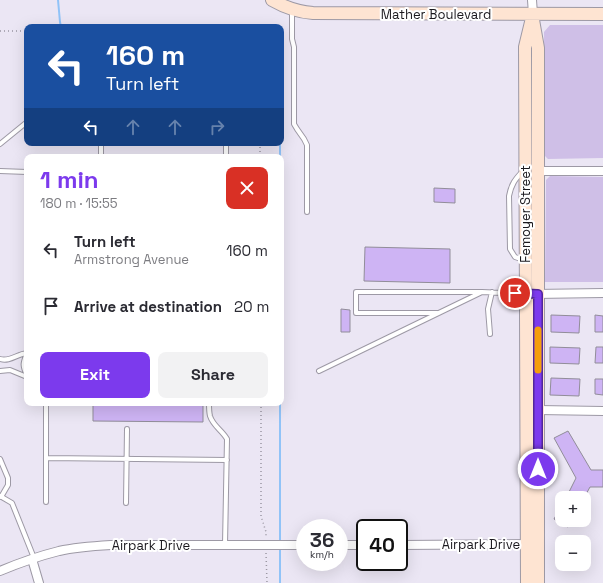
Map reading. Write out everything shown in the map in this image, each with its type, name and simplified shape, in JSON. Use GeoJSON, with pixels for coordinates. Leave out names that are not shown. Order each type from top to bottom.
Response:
{"type":"FeatureCollection","features":[{"type":"Feature","properties":{"kind":"street","name":"Mather Boulevard"},"geometry":{"type":"LineString","coordinates":[[272,0],[287,8],[313,13],[603,14]]}},
{"type":"Feature","properties":{"kind":"street","name":"Femoyer Street"},"geometry":{"type":"LineString","coordinates":[[532,0],[538,48],[538,217],[532,294],[532,544],[538,583]]}},
{"type":"Feature","properties":{"kind":"street","name":"Femoyer Street"},"geometry":{"type":"LineString","coordinates":[[527,583],[532,544],[538,410],[532,294],[525,260],[525,47],[533,14]]}},
{"type":"Feature","properties":{"kind":"street"},"geometry":{"type":"LineString","coordinates":[[525,170],[529,170],[532,173],[532,197],[538,217]]}},
{"type":"Feature","properties":{"kind":"street"},"geometry":{"type":"LineString","coordinates":[[538,171],[603,171]]}},
{"type":"Feature","properties":{"kind":"street"},"geometry":{"type":"LineString","coordinates":[[532,294],[603,293]]}},
{"type":"Feature","properties":{"kind":"street"},"geometry":{"type":"LineString","coordinates":[[538,410],[603,411]]}},
{"type":"Feature","properties":{"kind":"street","name":"Airpark Drive"},"geometry":{"type":"LineString","coordinates":[[408,545],[532,544]]}},
{"type":"Feature","properties":{"kind":"street","name":"Airpark Drive"},"geometry":{"type":"LineString","coordinates":[[0,570],[60,551],[86,547],[112,545],[296,545]]}},
{"type":"Feature","properties":{"kind":"street"},"geometry":{"type":"LineString","coordinates":[[33,559],[39,583]]}},
{"type":"Feature","properties":{"kind":"lane"},"geometry":{"type":"LineString","coordinates":[[292,9],[292,38],[294,47],[294,124],[307,145],[306,212]]}},
{"type":"Feature","properties":{"kind":"lane"},"geometry":{"type":"LineString","coordinates":[[0,144],[24,124]]}},
{"type":"Feature","properties":{"kind":"lane"},"geometry":{"type":"LineString","coordinates":[[525,170],[516,178],[508,196],[510,249],[515,257],[525,260]]}},
{"type":"Feature","properties":{"kind":"lane"},"geometry":{"type":"LineString","coordinates":[[0,171],[24,172]]}},
{"type":"Feature","properties":{"kind":"lane"},"geometry":{"type":"LineString","coordinates":[[437,313],[356,313],[356,292],[492,292],[532,294]]}},
{"type":"Feature","properties":{"kind":"lane"},"geometry":{"type":"LineString","coordinates":[[319,371],[482,292]]}},
{"type":"Feature","properties":{"kind":"lane"},"geometry":{"type":"LineString","coordinates":[[490,334],[488,309],[492,292]]}},
{"type":"Feature","properties":{"kind":"lane"},"geometry":{"type":"LineString","coordinates":[[0,358],[4,360],[15,358],[24,354]]}},
{"type":"Feature","properties":{"kind":"lane"},"geometry":{"type":"LineString","coordinates":[[24,360],[24,370]]}},
{"type":"Feature","properties":{"kind":"lane"},"geometry":{"type":"LineString","coordinates":[[0,371],[10,370],[24,375]]}},
{"type":"Feature","properties":{"kind":"lane"},"geometry":{"type":"LineString","coordinates":[[46,406],[46,502]]}},
{"type":"Feature","properties":{"kind":"lane"},"geometry":{"type":"LineString","coordinates":[[209,406],[209,415],[213,423],[227,439],[225,545]]}},
{"type":"Feature","properties":{"kind":"lane"},"geometry":{"type":"LineString","coordinates":[[126,429],[126,503]]}},
{"type":"Feature","properties":{"kind":"lane"},"geometry":{"type":"LineString","coordinates":[[46,458],[227,460]]}},
{"type":"Feature","properties":{"kind":"lane"},"geometry":{"type":"LineString","coordinates":[[0,459],[8,478],[8,485],[1,497],[12,503],[33,559]]}},
{"type":"Feature","properties":{"kind":"path"},"geometry":{"type":"LineString","coordinates":[[0,31],[24,31]]}},
{"type":"Feature","properties":{"kind":"path"},"geometry":{"type":"LineString","coordinates":[[261,406],[261,516],[266,536]]}},
{"type":"Feature","properties":{"kind":"path"},"geometry":{"type":"LineString","coordinates":[[266,554],[267,583]]}},
{"type":"Feature","properties":{"kind":"shaded area"},"geometry":{"type":"Polygon","coordinates":[[[550,25],[603,25],[603,158],[548,159],[545,156],[544,32],[550,25]]]}},
{"type":"Feature","properties":{"kind":"shaded area"},"geometry":{"type":"Polygon","coordinates":[[[550,176],[603,177],[603,282],[545,282],[546,180],[550,176]]]}},
{"type":"Feature","properties":{"kind":"building"},"geometry":{"type":"Polygon","coordinates":[[[434,188],[455,189],[455,203],[434,202],[434,188]]]}},
{"type":"Feature","properties":{"kind":"building"},"geometry":{"type":"Polygon","coordinates":[[[365,247],[450,249],[450,283],[364,281],[365,247]]]}},
{"type":"Feature","properties":{"kind":"building"},"geometry":{"type":"Polygon","coordinates":[[[341,309],[350,310],[350,332],[341,332],[341,309]]]}},
{"type":"Feature","properties":{"kind":"building"},"geometry":{"type":"Polygon","coordinates":[[[551,315],[580,316],[579,333],[551,332],[551,315]]]}},
{"type":"Feature","properties":{"kind":"building"},"geometry":{"type":"Polygon","coordinates":[[[595,315],[603,316],[603,332],[595,332],[595,315]]]}},
{"type":"Feature","properties":{"kind":"building"},"geometry":{"type":"Polygon","coordinates":[[[550,347],[580,348],[579,364],[550,363],[550,347]]]}},
{"type":"Feature","properties":{"kind":"building"},"geometry":{"type":"Polygon","coordinates":[[[596,347],[603,347],[603,363],[595,363],[596,347]]]}},
{"type":"Feature","properties":{"kind":"building"},"geometry":{"type":"Polygon","coordinates":[[[551,378],[580,379],[579,396],[550,395],[551,378]]]}},
{"type":"Feature","properties":{"kind":"building"},"geometry":{"type":"Polygon","coordinates":[[[595,379],[603,379],[603,395],[595,394],[595,379]]]}},
{"type":"Feature","properties":{"kind":"building"},"geometry":{"type":"Polygon","coordinates":[[[93,406],[203,406],[203,422],[93,421],[93,406]]]}},
{"type":"Feature","properties":{"kind":"building"},"geometry":{"type":"Polygon","coordinates":[[[568,431],[591,470],[603,470],[603,487],[590,487],[588,491],[570,491],[576,478],[554,438],[568,431]]]}},
{"type":"Feature","properties":{"kind":"waterway"},"geometry":{"type":"LineString","coordinates":[[58,0],[60,24]]}},
{"type":"Feature","properties":{"kind":"waterway"},"geometry":{"type":"LineString","coordinates":[[280,146],[280,154]]}},
{"type":"Feature","properties":{"kind":"waterway"},"geometry":{"type":"LineString","coordinates":[[280,406],[280,542]]}},
{"type":"Feature","properties":{"kind":"waterway"},"geometry":{"type":"LineString","coordinates":[[280,546],[280,583]]}},
{"type":"Feature","properties":{"kind":"slow traffic"},"geometry":{"type":"LineString","coordinates":[[538,330],[538,370]]}},
{"type":"Feature","properties":{"kind":"route"},"geometry":{"type":"LineString","coordinates":[[515,293],[538,294],[538,469]]}}]}
